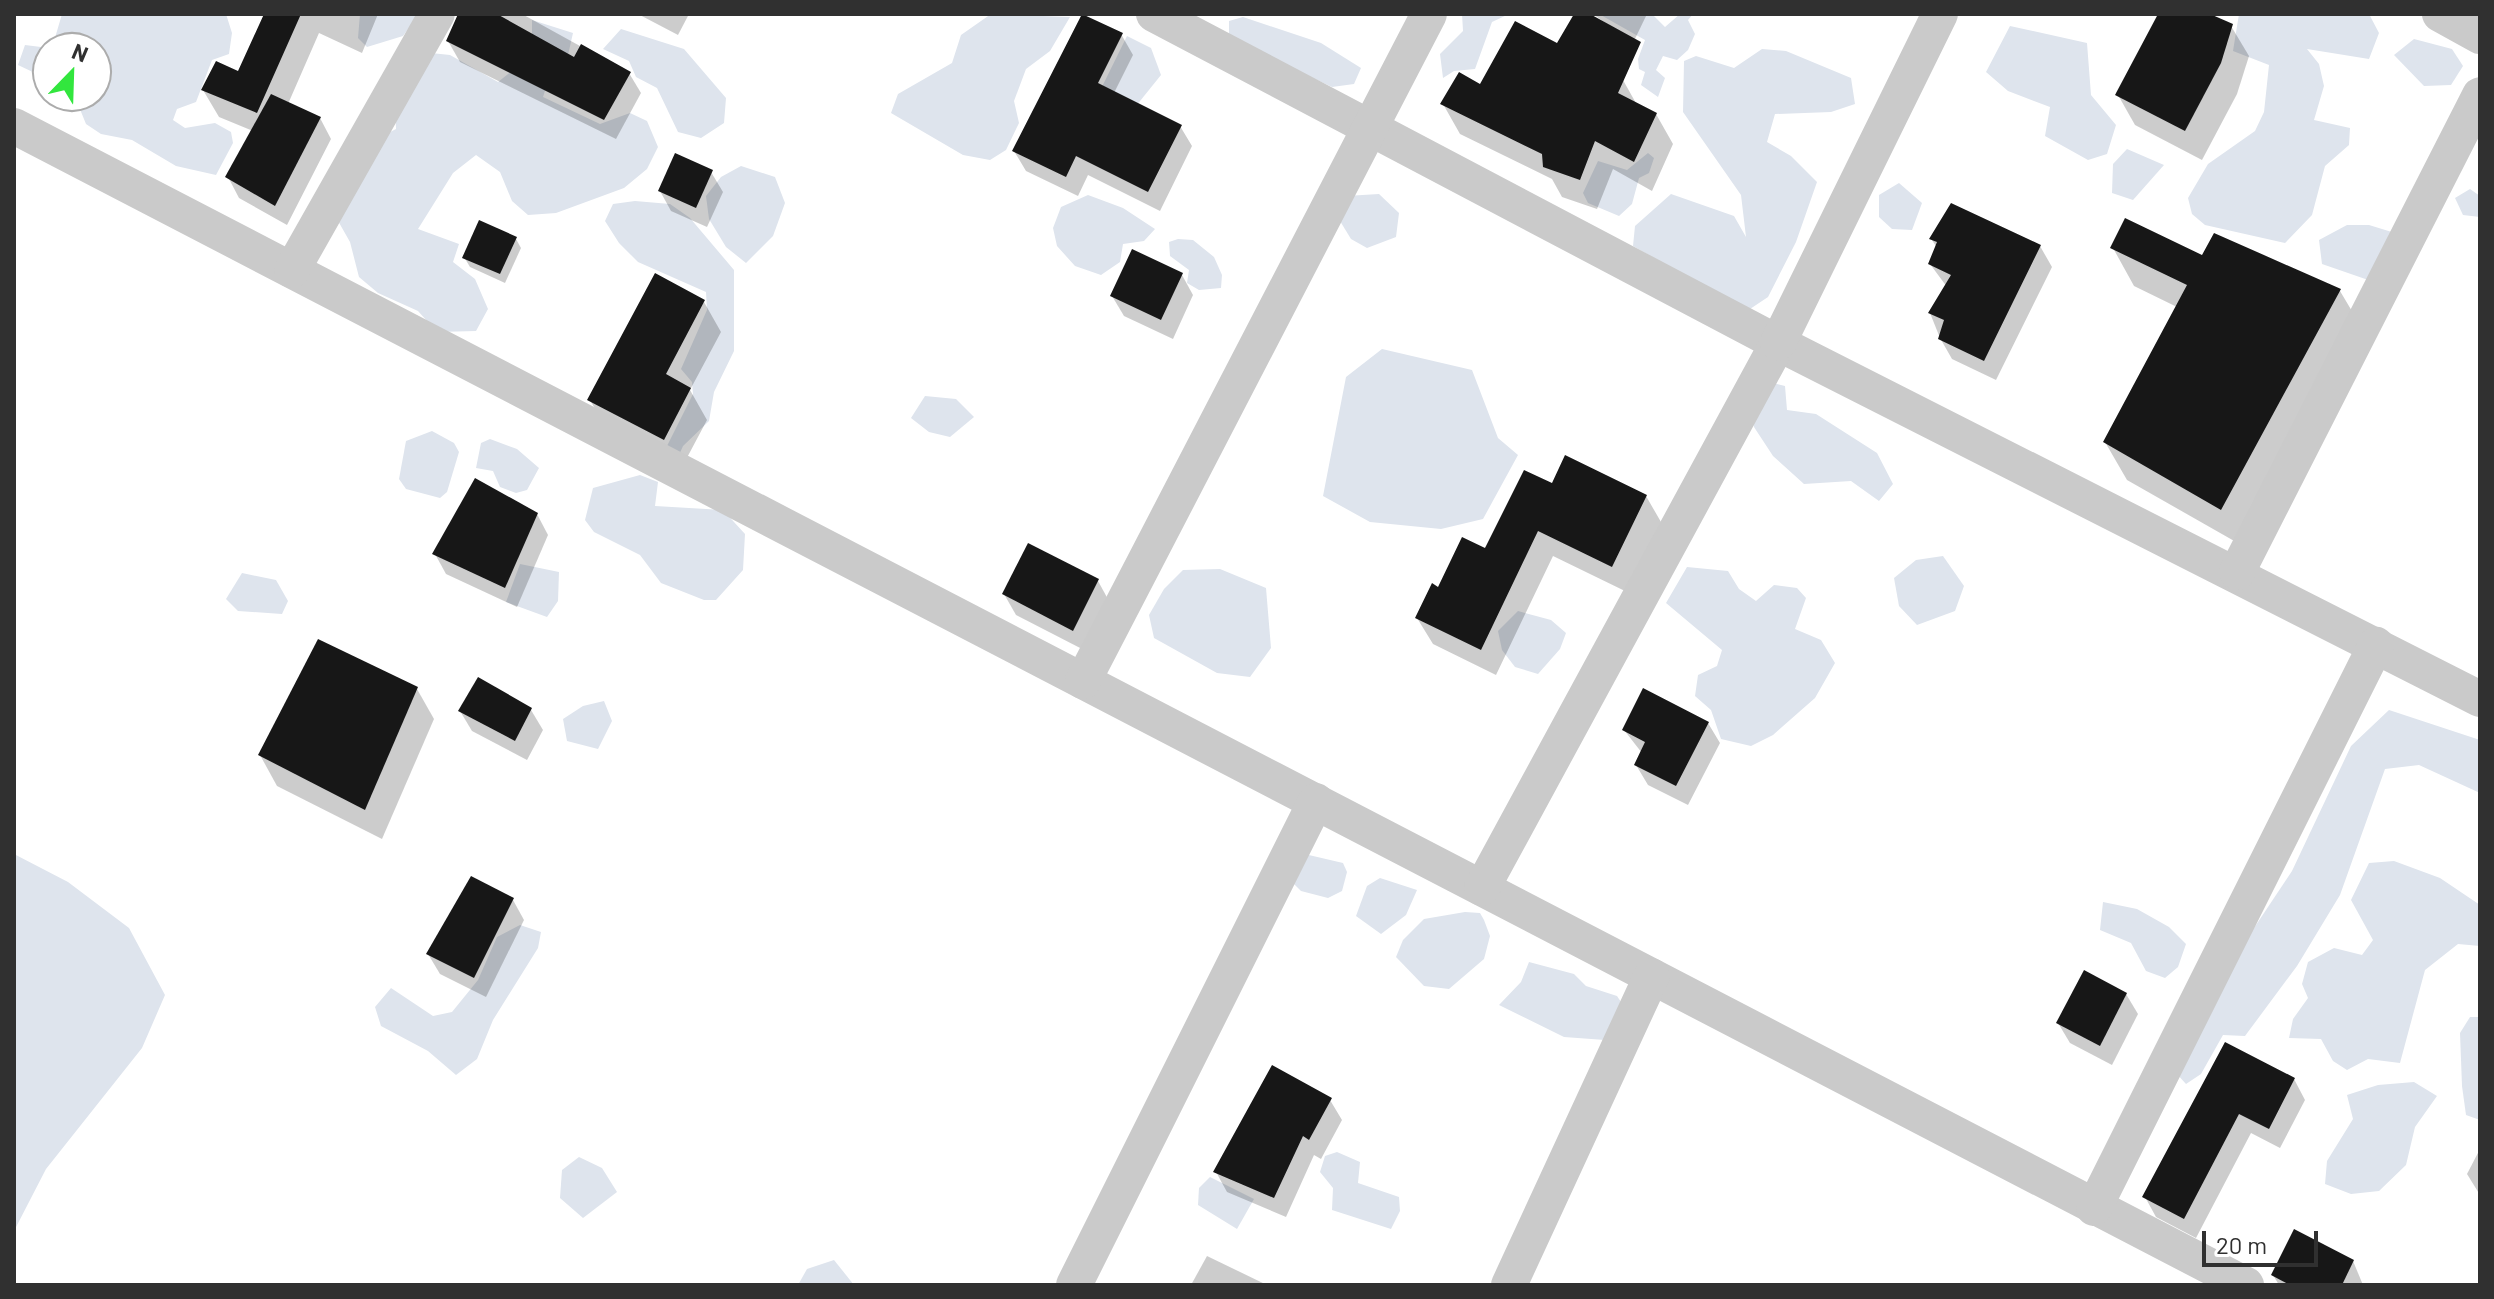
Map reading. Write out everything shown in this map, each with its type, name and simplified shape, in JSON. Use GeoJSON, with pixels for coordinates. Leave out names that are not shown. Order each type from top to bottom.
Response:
{"type":"FeatureCollection","features":[{"type":"Feature","properties":{"kind":"street"},"geometry":{"type":"LineString","coordinates":[[292,270],[437,14]]}},
{"type":"Feature","properties":{"kind":"street"},"geometry":{"type":"LineString","coordinates":[[1154,14],[1778,343],[2237,572],[2480,699]]}},
{"type":"Feature","properties":{"kind":"street"},"geometry":{"type":"LineString","coordinates":[[1083,681],[1368,126],[1429,14]]}},
{"type":"Feature","properties":{"kind":"street"},"geometry":{"type":"LineString","coordinates":[[1482,888],[1778,343],[1940,14]]}},
{"type":"Feature","properties":{"kind":"street"},"geometry":{"type":"LineString","coordinates":[[2440,14],[2480,36]]}},
{"type":"Feature","properties":{"kind":"street"},"geometry":{"type":"LineString","coordinates":[[2237,572],[2480,95]]}},
{"type":"Feature","properties":{"kind":"street"},"geometry":{"type":"LineString","coordinates":[[14,126],[2246,1285]]}},
{"type":"Feature","properties":{"kind":"street"},"geometry":{"type":"LineString","coordinates":[[2094,1208],[2376,645]]}},
{"type":"Feature","properties":{"kind":"street"},"geometry":{"type":"LineString","coordinates":[[1074,1285],[1316,801]]}},
{"type":"Feature","properties":{"kind":"street"},"geometry":{"type":"LineString","coordinates":[[1509,1285],[1652,976]]}},
{"type":"Feature","properties":{"kind":"shaded area"},"geometry":{"type":"Polygon","coordinates":[[[62,14],[226,14],[232,33],[229,54],[212,60],[196,102],[177,109],[173,120],[185,128],[215,123],[231,132],[233,143],[216,175],[176,166],[132,140],[101,134],[86,124],[81,112],[112,112],[112,32],[57,32],[62,14]]]}},
{"type":"Feature","properties":{"kind":"shaded area"},"geometry":{"type":"Polygon","coordinates":[[[360,14],[419,14],[403,36],[367,47],[358,38],[360,14]]]}},
{"type":"Feature","properties":{"kind":"shaded area"},"geometry":{"type":"Polygon","coordinates":[[[991,14],[1070,17],[1050,51],[1026,69],[1014,101],[1019,123],[1006,150],[990,160],[963,155],[891,113],[898,94],[952,63],[961,35],[991,14]]]}},
{"type":"Feature","properties":{"kind":"shaded area"},"geometry":{"type":"Polygon","coordinates":[[[1462,14],[1509,14],[1492,22],[1475,69],[1454,71],[1443,78],[1440,54],[1463,31],[1462,14]]]}},
{"type":"Feature","properties":{"kind":"shaded area"},"geometry":{"type":"Polygon","coordinates":[[[1599,14],[1652,14],[1665,27],[1680,14],[1693,14],[1688,20],[1695,34],[1688,50],[1677,60],[1663,56],[1656,70],[1665,78],[1658,97],[1641,85],[1645,72],[1639,69],[1638,59],[1645,40],[1599,14]]]}},
{"type":"Feature","properties":{"kind":"shaded area"},"geometry":{"type":"Polygon","coordinates":[[[2239,14],[2369,14],[2379,33],[2369,59],[2307,49],[2319,64],[2324,86],[2314,120],[2350,128],[2349,145],[2325,166],[2312,215],[2285,243],[2205,225],[2192,214],[2188,198],[2208,164],[2255,131],[2264,112],[2269,65],[2233,51],[2239,14]]]}},
{"type":"Feature","properties":{"kind":"shaded area"},"geometry":{"type":"Polygon","coordinates":[[[1243,17],[1321,43],[1361,68],[1354,84],[1332,87],[1229,39],[1229,21],[1243,17]]]}},
{"type":"Feature","properties":{"kind":"shaded area"},"geometry":{"type":"Polygon","coordinates":[[[532,20],[573,33],[568,55],[549,78],[543,97],[600,124],[630,113],[647,121],[658,147],[647,169],[624,188],[556,213],[528,215],[512,201],[500,172],[476,155],[453,173],[418,229],[459,244],[453,262],[475,279],[488,309],[476,331],[437,332],[418,311],[378,293],[359,277],[350,242],[333,212],[359,148],[396,129],[395,98],[431,53],[450,55],[498,82],[521,64],[532,38],[532,20]]]}},
{"type":"Feature","properties":{"kind":"shaded area"},"geometry":{"type":"Polygon","coordinates":[[[2010,26],[2087,43],[2091,95],[2116,125],[2107,154],[2088,160],[2045,136],[2050,107],[2008,91],[1986,72],[2010,26]]]}},
{"type":"Feature","properties":{"kind":"shaded area"},"geometry":{"type":"Polygon","coordinates":[[[621,29],[684,49],[726,98],[724,123],[701,138],[678,132],[657,88],[636,77],[629,61],[603,49],[621,29]]]}},
{"type":"Feature","properties":{"kind":"shaded area"},"geometry":{"type":"Polygon","coordinates":[[[1127,36],[1151,48],[1161,75],[1132,111],[1097,97],[1127,36]]]}},
{"type":"Feature","properties":{"kind":"shaded area"},"geometry":{"type":"Polygon","coordinates":[[[2414,39],[2452,49],[2463,66],[2451,85],[2424,86],[2394,55],[2414,39]]]}},
{"type":"Feature","properties":{"kind":"shaded area"},"geometry":{"type":"Polygon","coordinates":[[[25,45],[32,46],[32,72],[18,65],[25,45]]]}},
{"type":"Feature","properties":{"kind":"shaded area"},"geometry":{"type":"Polygon","coordinates":[[[1762,49],[1786,51],[1851,78],[1855,104],[1831,112],[1775,114],[1767,142],[1791,156],[1817,182],[1796,242],[1768,297],[1747,311],[1633,246],[1635,226],[1671,194],[1734,216],[1746,237],[1741,195],[1683,112],[1684,61],[1696,56],[1734,68],[1762,49]]]}},
{"type":"Feature","properties":{"kind":"shaded area"},"geometry":{"type":"Polygon","coordinates":[[[2127,149],[2164,165],[2133,200],[2112,193],[2113,164],[2127,149]]]}},
{"type":"Feature","properties":{"kind":"shaded area"},"geometry":{"type":"Polygon","coordinates":[[[1648,153],[1654,158],[1649,173],[1639,178],[1632,204],[1619,216],[1588,203],[1583,193],[1598,161],[1627,170],[1648,153]]]}},
{"type":"Feature","properties":{"kind":"shaded area"},"geometry":{"type":"Polygon","coordinates":[[[741,166],[775,177],[785,203],[773,236],[746,263],[726,247],[709,219],[706,196],[721,177],[741,166]]]}},
{"type":"Feature","properties":{"kind":"shaded area"},"geometry":{"type":"Polygon","coordinates":[[[1899,183],[1922,203],[1912,230],[1892,229],[1879,217],[1879,195],[1899,183]]]}},
{"type":"Feature","properties":{"kind":"shaded area"},"geometry":{"type":"Polygon","coordinates":[[[2470,189],[2480,196],[2480,217],[2463,215],[2455,198],[2470,189]]]}},
{"type":"Feature","properties":{"kind":"shaded area"},"geometry":{"type":"Polygon","coordinates":[[[1379,194],[1399,213],[1396,237],[1367,248],[1351,239],[1340,221],[1346,196],[1379,194]]]}},
{"type":"Feature","properties":{"kind":"shaded area"},"geometry":{"type":"Polygon","coordinates":[[[1088,195],[1123,208],[1155,229],[1144,241],[1123,244],[1120,262],[1101,275],[1075,266],[1057,246],[1053,228],[1061,207],[1088,195]]]}},
{"type":"Feature","properties":{"kind":"shaded area"},"geometry":{"type":"Polygon","coordinates":[[[635,201],[670,204],[690,218],[734,270],[734,351],[714,392],[709,421],[683,446],[675,464],[660,460],[693,394],[692,382],[681,369],[707,310],[706,292],[638,262],[619,243],[605,221],[613,204],[635,201]]]}},
{"type":"Feature","properties":{"kind":"shaded area"},"geometry":{"type":"Polygon","coordinates":[[[2347,225],[2369,225],[2395,233],[2374,282],[2322,264],[2319,240],[2347,225]]]}},
{"type":"Feature","properties":{"kind":"shaded area"},"geometry":{"type":"Polygon","coordinates":[[[1193,240],[1214,257],[1222,275],[1221,288],[1199,290],[1187,283],[1189,270],[1170,256],[1169,242],[1193,240]]]}},
{"type":"Feature","properties":{"kind":"shaded area"},"geometry":{"type":"Polygon","coordinates":[[[1382,349],[1472,370],[1498,438],[1518,455],[1483,519],[1441,529],[1370,522],[1323,496],[1346,377],[1382,349]]]}},
{"type":"Feature","properties":{"kind":"shaded area"},"geometry":{"type":"Polygon","coordinates":[[[1761,380],[1785,386],[1787,410],[1816,414],[1877,453],[1893,484],[1879,501],[1851,481],[1804,484],[1773,456],[1754,427],[1747,402],[1761,380]]]}},
{"type":"Feature","properties":{"kind":"shaded area"},"geometry":{"type":"Polygon","coordinates":[[[925,396],[956,399],[974,417],[950,437],[929,432],[911,418],[925,396]]]}},
{"type":"Feature","properties":{"kind":"shaded area"},"geometry":{"type":"Polygon","coordinates":[[[432,431],[454,443],[459,452],[447,492],[440,498],[406,489],[399,479],[406,441],[432,431]]]}},
{"type":"Feature","properties":{"kind":"shaded area"},"geometry":{"type":"Polygon","coordinates":[[[490,439],[517,449],[539,468],[527,490],[516,493],[500,487],[493,471],[476,468],[481,443],[490,439]]]}},
{"type":"Feature","properties":{"kind":"shaded area"},"geometry":{"type":"Polygon","coordinates":[[[640,475],[658,482],[655,506],[723,510],[745,534],[743,570],[716,600],[704,600],[661,583],[640,555],[594,532],[585,520],[593,488],[640,475]]]}},
{"type":"Feature","properties":{"kind":"shaded area"},"geometry":{"type":"Polygon","coordinates":[[[1943,556],[1964,586],[1955,611],[1917,625],[1899,606],[1894,578],[1916,560],[1943,556]]]}},
{"type":"Feature","properties":{"kind":"shaded area"},"geometry":{"type":"Polygon","coordinates":[[[520,564],[559,572],[558,601],[547,617],[506,602],[520,564]]]}},
{"type":"Feature","properties":{"kind":"shaded area"},"geometry":{"type":"Polygon","coordinates":[[[1687,567],[1728,571],[1739,589],[1756,601],[1774,585],[1797,588],[1806,598],[1795,629],[1821,640],[1835,663],[1815,698],[1773,735],[1751,746],[1721,739],[1711,710],[1695,696],[1698,675],[1717,666],[1722,650],[1666,603],[1687,567]]]}},
{"type":"Feature","properties":{"kind":"shaded area"},"geometry":{"type":"Polygon","coordinates":[[[1220,569],[1266,588],[1271,648],[1250,677],[1217,673],[1154,638],[1149,615],[1164,589],[1183,570],[1220,569]]]}},
{"type":"Feature","properties":{"kind":"shaded area"},"geometry":{"type":"Polygon","coordinates":[[[242,573],[276,580],[288,601],[282,614],[238,611],[226,599],[242,573]]]}},
{"type":"Feature","properties":{"kind":"shaded area"},"geometry":{"type":"Polygon","coordinates":[[[1518,611],[1551,620],[1566,633],[1560,649],[1538,674],[1515,667],[1502,650],[1498,631],[1518,611]]]}},
{"type":"Feature","properties":{"kind":"shaded area"},"geometry":{"type":"Polygon","coordinates":[[[604,701],[612,721],[598,749],[567,741],[563,719],[583,706],[604,701]]]}},
{"type":"Feature","properties":{"kind":"shaded area"},"geometry":{"type":"Polygon","coordinates":[[[2389,710],[2480,740],[2480,793],[2419,765],[2385,769],[2340,895],[2297,966],[2245,1036],[2223,1035],[2201,1074],[2186,1084],[2176,1073],[2232,961],[2292,871],[2351,746],[2389,710]]]}},
{"type":"Feature","properties":{"kind":"shaded area"},"geometry":{"type":"Polygon","coordinates":[[[1296,852],[1343,863],[1347,872],[1342,891],[1328,898],[1301,891],[1293,883],[1296,852]]]}},
{"type":"Feature","properties":{"kind":"shaded area"},"geometry":{"type":"Polygon","coordinates":[[[14,854],[68,882],[129,928],[165,995],[142,1048],[46,1169],[14,1231],[14,854]]]}},
{"type":"Feature","properties":{"kind":"shaded area"},"geometry":{"type":"Polygon","coordinates":[[[2394,861],[2440,878],[2480,905],[2480,946],[2458,944],[2425,970],[2400,1063],[2368,1059],[2347,1070],[2333,1061],[2321,1039],[2289,1038],[2293,1019],[2308,998],[2302,984],[2308,962],[2334,948],[2362,955],[2373,940],[2351,900],[2369,863],[2394,861]]]}},
{"type":"Feature","properties":{"kind":"shaded area"},"geometry":{"type":"Polygon","coordinates":[[[1380,878],[1417,890],[1406,915],[1381,934],[1356,916],[1367,886],[1380,878]]]}},
{"type":"Feature","properties":{"kind":"shaded area"},"geometry":{"type":"Polygon","coordinates":[[[2103,902],[2137,909],[2169,927],[2186,944],[2178,967],[2165,978],[2146,971],[2131,943],[2100,930],[2103,902]]]}},
{"type":"Feature","properties":{"kind":"shaded area"},"geometry":{"type":"Polygon","coordinates":[[[1465,912],[1480,913],[1484,920],[1490,936],[1484,959],[1449,989],[1424,986],[1396,957],[1403,940],[1424,919],[1465,912]]]}},
{"type":"Feature","properties":{"kind":"shaded area"},"geometry":{"type":"Polygon","coordinates":[[[520,925],[541,932],[538,948],[493,1020],[477,1059],[456,1075],[428,1051],[381,1026],[375,1007],[391,988],[433,1016],[452,1012],[478,980],[497,937],[520,925]]]}},
{"type":"Feature","properties":{"kind":"shaded area"},"geometry":{"type":"Polygon","coordinates":[[[1529,962],[1574,974],[1586,986],[1617,996],[1621,1002],[1605,1040],[1564,1037],[1499,1005],[1521,982],[1529,962]]]}},
{"type":"Feature","properties":{"kind":"shaded area"},"geometry":{"type":"Polygon","coordinates":[[[2470,1017],[2480,1017],[2480,1120],[2466,1115],[2462,1086],[2460,1033],[2470,1017]]]}},
{"type":"Feature","properties":{"kind":"shaded area"},"geometry":{"type":"Polygon","coordinates":[[[2414,1082],[2437,1096],[2415,1127],[2406,1165],[2379,1191],[2351,1194],[2325,1184],[2327,1161],[2353,1119],[2347,1095],[2378,1085],[2414,1082]]]}},
{"type":"Feature","properties":{"kind":"shaded area"},"geometry":{"type":"Polygon","coordinates":[[[1337,1152],[1360,1162],[1358,1183],[1399,1197],[1400,1211],[1391,1229],[1332,1210],[1333,1188],[1320,1172],[1325,1156],[1337,1152]]]}},
{"type":"Feature","properties":{"kind":"shaded area"},"geometry":{"type":"Polygon","coordinates":[[[579,1157],[602,1168],[617,1192],[583,1218],[560,1198],[562,1170],[579,1157]]]}},
{"type":"Feature","properties":{"kind":"shaded area"},"geometry":{"type":"Polygon","coordinates":[[[1210,1177],[1254,1199],[1237,1229],[1198,1205],[1199,1188],[1210,1177]]]}},
{"type":"Feature","properties":{"kind":"shaded area"},"geometry":{"type":"Polygon","coordinates":[[[834,1260],[854,1285],[798,1285],[807,1269],[834,1260]]]}},
{"type":"Feature","properties":{"kind":"building"},"geometry":{"type":"Polygon","coordinates":[[[264,14],[301,14],[257,113],[201,90],[216,61],[238,71],[264,14]]]}},
{"type":"Feature","properties":{"kind":"building"},"geometry":{"type":"Polygon","coordinates":[[[458,14],[497,14],[574,57],[581,44],[631,72],[604,120],[446,41],[458,14]]]}},
{"type":"Feature","properties":{"kind":"building"},"geometry":{"type":"Polygon","coordinates":[[[1082,14],[1123,33],[1098,83],[1182,125],[1148,192],[1076,156],[1066,177],[1012,151],[1082,14]]]}},
{"type":"Feature","properties":{"kind":"building"},"geometry":{"type":"Polygon","coordinates":[[[1574,14],[1590,14],[1641,42],[1618,93],[1657,113],[1634,162],[1595,141],[1580,180],[1543,167],[1542,154],[1440,104],[1459,72],[1480,84],[1515,21],[1557,43],[1574,14]]]}},
{"type":"Feature","properties":{"kind":"building"},"geometry":{"type":"Polygon","coordinates":[[[2158,14],[2210,14],[2233,24],[2221,63],[2185,131],[2115,95],[2158,14]]]}},
{"type":"Feature","properties":{"kind":"building"},"geometry":{"type":"Polygon","coordinates":[[[271,94],[321,117],[275,206],[225,177],[271,94]]]}},
{"type":"Feature","properties":{"kind":"building"},"geometry":{"type":"Polygon","coordinates":[[[675,153],[713,170],[696,208],[658,191],[675,153]]]}},
{"type":"Feature","properties":{"kind":"building"},"geometry":{"type":"Polygon","coordinates":[[[1951,203],[2041,245],[1984,361],[1938,339],[1944,320],[1928,313],[1951,275],[1928,264],[1937,242],[1929,239],[1951,203]]]}},
{"type":"Feature","properties":{"kind":"building"},"geometry":{"type":"Polygon","coordinates":[[[2125,218],[2202,255],[2214,233],[2341,289],[2221,510],[2103,442],[2187,285],[2110,248],[2125,218]]]}},
{"type":"Feature","properties":{"kind":"building"},"geometry":{"type":"Polygon","coordinates":[[[479,220],[517,237],[500,274],[462,258],[479,220]]]}},
{"type":"Feature","properties":{"kind":"building"},"geometry":{"type":"Polygon","coordinates":[[[1132,249],[1183,273],[1161,320],[1110,296],[1132,249]]]}},
{"type":"Feature","properties":{"kind":"building"},"geometry":{"type":"Polygon","coordinates":[[[655,273],[705,300],[666,374],[691,388],[664,440],[587,400],[655,273]]]}},
{"type":"Feature","properties":{"kind":"building"},"geometry":{"type":"Polygon","coordinates":[[[1565,455],[1647,495],[1612,567],[1538,531],[1481,650],[1415,618],[1432,583],[1438,587],[1462,537],[1485,548],[1524,470],[1552,483],[1565,455]]]}},
{"type":"Feature","properties":{"kind":"building"},"geometry":{"type":"Polygon","coordinates":[[[475,478],[538,513],[505,588],[432,554],[475,478]]]}},
{"type":"Feature","properties":{"kind":"building"},"geometry":{"type":"Polygon","coordinates":[[[1028,543],[1099,579],[1073,631],[1002,594],[1028,543]]]}},
{"type":"Feature","properties":{"kind":"building"},"geometry":{"type":"Polygon","coordinates":[[[318,639],[418,687],[365,810],[258,755],[318,639]]]}},
{"type":"Feature","properties":{"kind":"building"},"geometry":{"type":"Polygon","coordinates":[[[478,677],[532,708],[515,741],[458,711],[478,677]]]}},
{"type":"Feature","properties":{"kind":"building"},"geometry":{"type":"Polygon","coordinates":[[[1643,688],[1709,722],[1676,786],[1634,765],[1645,742],[1622,730],[1643,688]]]}},
{"type":"Feature","properties":{"kind":"building"},"geometry":{"type":"Polygon","coordinates":[[[471,876],[514,898],[474,978],[426,954],[471,876]]]}},
{"type":"Feature","properties":{"kind":"building"},"geometry":{"type":"Polygon","coordinates":[[[2084,970],[2127,993],[2100,1046],[2056,1023],[2084,970]]]}},
{"type":"Feature","properties":{"kind":"building"},"geometry":{"type":"Polygon","coordinates":[[[2225,1042],[2295,1078],[2269,1129],[2239,1114],[2184,1219],[2142,1197],[2225,1042]]]}},
{"type":"Feature","properties":{"kind":"building"},"geometry":{"type":"Polygon","coordinates":[[[1272,1065],[1332,1098],[1309,1140],[1303,1136],[1274,1198],[1213,1172],[1272,1065]]]}},
{"type":"Feature","properties":{"kind":"building"},"geometry":{"type":"Polygon","coordinates":[[[2294,1229],[2354,1260],[2342,1285],[2290,1285],[2271,1275],[2294,1229]]]}}]}
